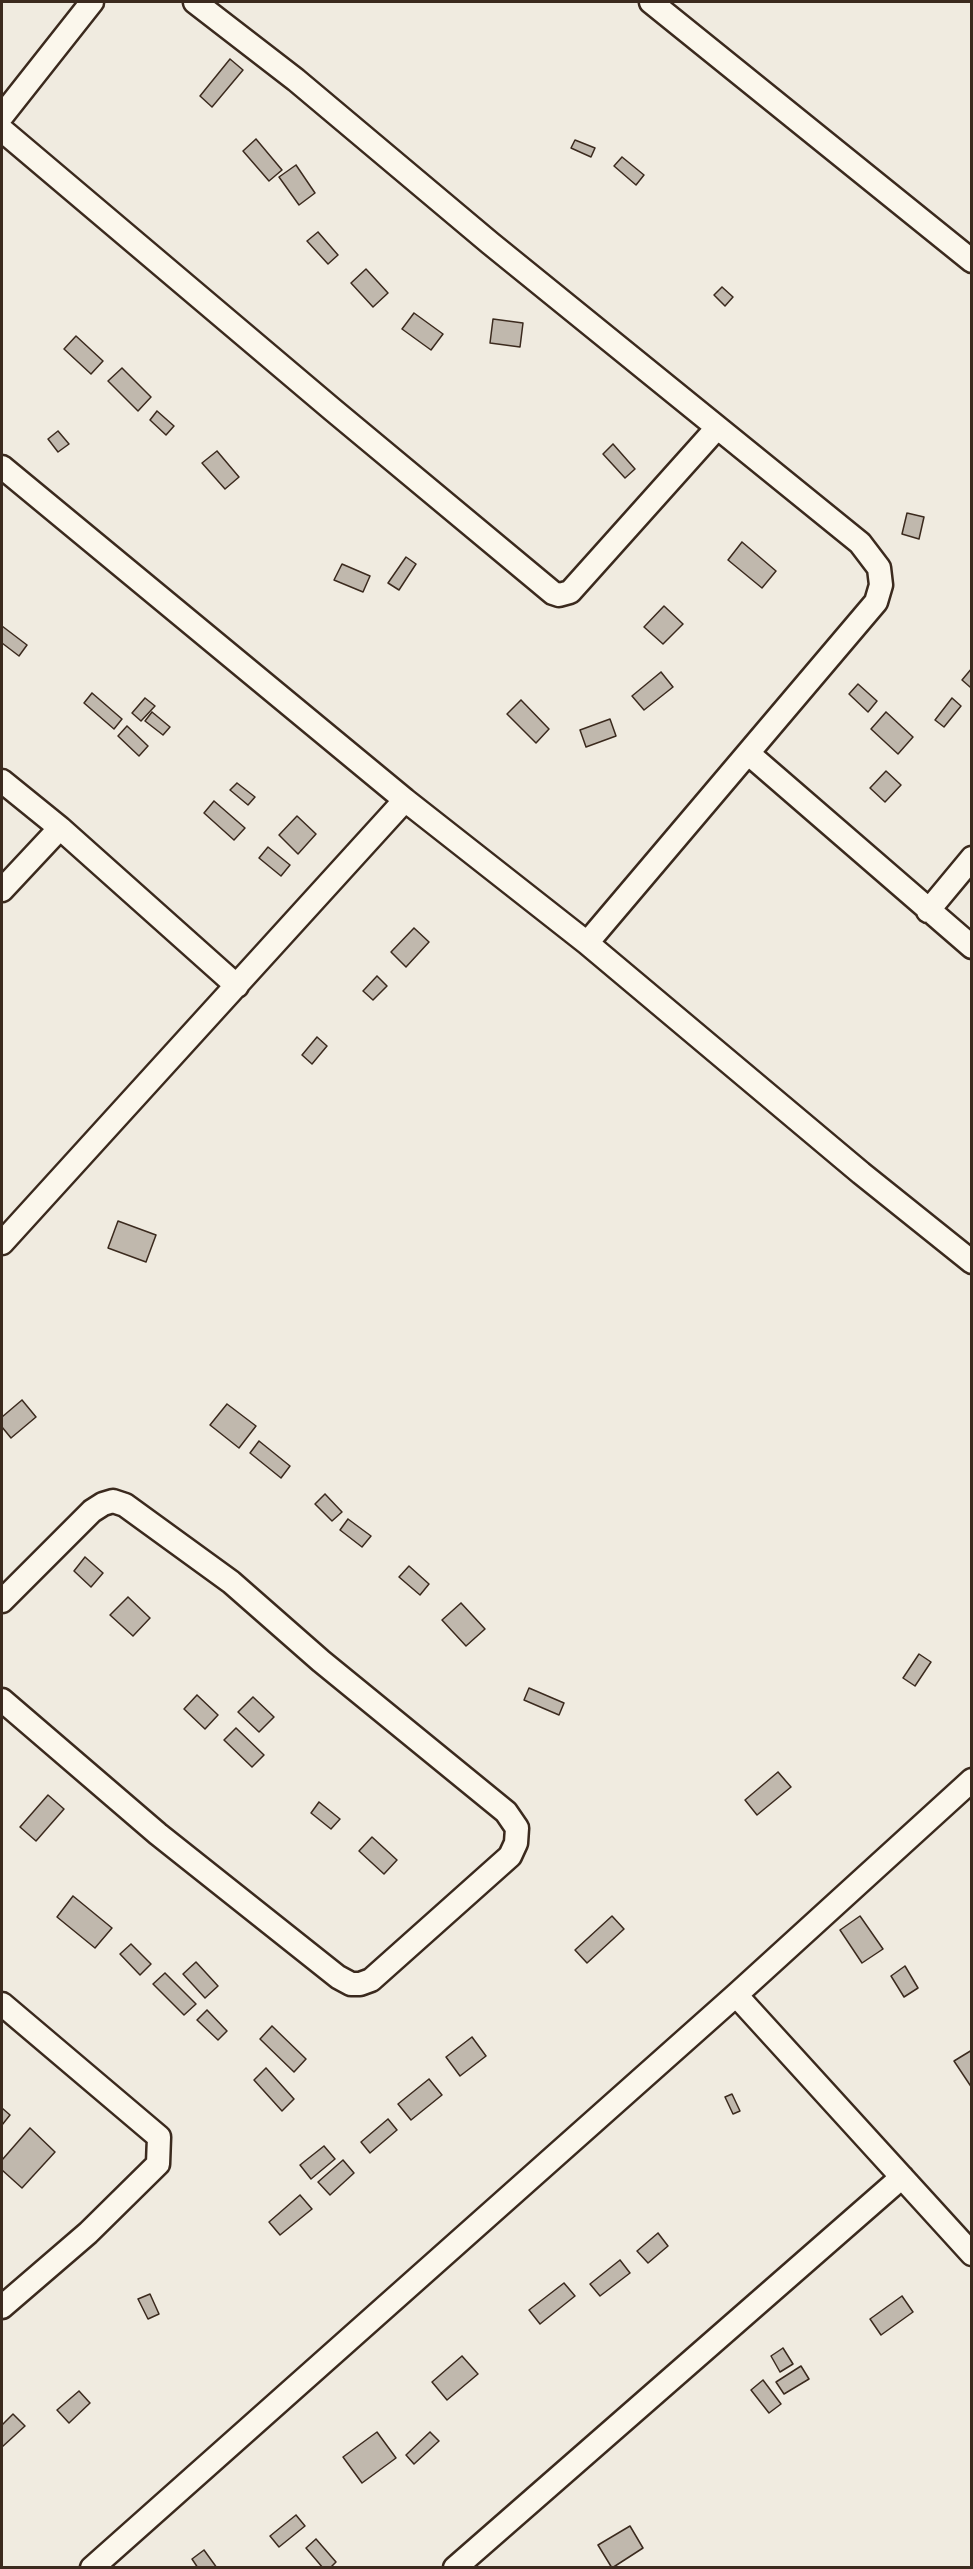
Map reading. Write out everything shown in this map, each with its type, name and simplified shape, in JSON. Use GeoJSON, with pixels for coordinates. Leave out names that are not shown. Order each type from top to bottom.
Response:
{"type":"FeatureCollection","features":[{"type":"Feature","properties":{"kind":"street"},"geometry":{"type":"LineString","coordinates":[[2,116],[92,2]]}},
{"type":"Feature","properties":{"kind":"street"},"geometry":{"type":"LineString","coordinates":[[195,2],[296,80],[716,429],[860,543],[879,568],[881,585],[876,602],[587,943]]}},
{"type":"Feature","properties":{"kind":"street"},"geometry":{"type":"LineString","coordinates":[[651,2],[972,261]]}},
{"type":"Feature","properties":{"kind":"street"},"geometry":{"type":"LineString","coordinates":[[2,130],[333,411],[553,593],[559,595],[570,592],[716,429]]}},
{"type":"Feature","properties":{"kind":"street"},"geometry":{"type":"LineString","coordinates":[[2,467],[405,800],[587,943],[861,1173],[972,1262]]}},
{"type":"Feature","properties":{"kind":"street"},"geometry":{"type":"LineString","coordinates":[[749,754],[972,947]]}},
{"type":"Feature","properties":{"kind":"street"},"geometry":{"type":"LineString","coordinates":[[2,781],[60,828],[237,986]]}},
{"type":"Feature","properties":{"kind":"street"},"geometry":{"type":"LineString","coordinates":[[2,1243],[405,800]]}},
{"type":"Feature","properties":{"kind":"street"},"geometry":{"type":"LineString","coordinates":[[2,890],[60,828]]}},
{"type":"Feature","properties":{"kind":"street"},"geometry":{"type":"LineString","coordinates":[[928,911],[972,858]]}},
{"type":"Feature","properties":{"kind":"street"},"geometry":{"type":"LineString","coordinates":[[2,1601],[92,1511],[113,1501],[125,1505],[231,1582],[321,1661],[506,1812],[517,1828],[516,1843],[510,1856],[371,1980],[351,1984],[338,1977],[158,1834],[2,1700]]}},
{"type":"Feature","properties":{"kind":"street"},"geometry":{"type":"LineString","coordinates":[[92,2568],[736,1995],[972,1780]]}},
{"type":"Feature","properties":{"kind":"street"},"geometry":{"type":"LineString","coordinates":[[736,1995],[972,2254]]}},
{"type":"Feature","properties":{"kind":"street"},"geometry":{"type":"LineString","coordinates":[[2,2004],[159,2136],[158,2164],[88,2233],[2,2307]]}},
{"type":"Feature","properties":{"kind":"street"},"geometry":{"type":"LineString","coordinates":[[454,2568],[902,2177]]}},
{"type":"Feature","properties":{"kind":"building"},"geometry":{"type":"Polygon","coordinates":[[[230,59],[243,70],[212,107],[200,96],[230,59]]]}},
{"type":"Feature","properties":{"kind":"building"},"geometry":{"type":"Polygon","coordinates":[[[256,139],[282,170],[269,181],[243,151],[256,139]]]}},
{"type":"Feature","properties":{"kind":"building"},"geometry":{"type":"Polygon","coordinates":[[[575,140],[595,148],[591,157],[571,148],[575,140]]]}},
{"type":"Feature","properties":{"kind":"building"},"geometry":{"type":"Polygon","coordinates":[[[622,157],[644,175],[636,185],[614,166],[622,157]]]}},
{"type":"Feature","properties":{"kind":"building"},"geometry":{"type":"Polygon","coordinates":[[[296,165],[315,193],[299,205],[279,177],[296,165]]]}},
{"type":"Feature","properties":{"kind":"building"},"geometry":{"type":"Polygon","coordinates":[[[318,232],[338,255],[328,264],[307,241],[318,232]]]}},
{"type":"Feature","properties":{"kind":"building"},"geometry":{"type":"Polygon","coordinates":[[[366,269],[388,293],[373,307],[351,283],[366,269]]]}},
{"type":"Feature","properties":{"kind":"building"},"geometry":{"type":"Polygon","coordinates":[[[722,287],[733,297],[725,306],[714,295],[722,287]]]}},
{"type":"Feature","properties":{"kind":"building"},"geometry":{"type":"Polygon","coordinates":[[[414,313],[443,334],[431,350],[402,329],[414,313]]]}},
{"type":"Feature","properties":{"kind":"building"},"geometry":{"type":"Polygon","coordinates":[[[493,319],[523,323],[520,347],[490,343],[493,319]]]}},
{"type":"Feature","properties":{"kind":"building"},"geometry":{"type":"Polygon","coordinates":[[[76,336],[103,361],[91,374],[64,349],[76,336]]]}},
{"type":"Feature","properties":{"kind":"building"},"geometry":{"type":"Polygon","coordinates":[[[122,368],[151,397],[138,411],[108,381],[122,368]]]}},
{"type":"Feature","properties":{"kind":"building"},"geometry":{"type":"Polygon","coordinates":[[[157,411],[174,426],[166,435],[150,420],[157,411]]]}},
{"type":"Feature","properties":{"kind":"building"},"geometry":{"type":"Polygon","coordinates":[[[58,431],[69,444],[58,452],[48,439],[58,431]]]}},
{"type":"Feature","properties":{"kind":"building"},"geometry":{"type":"Polygon","coordinates":[[[613,444],[635,469],[625,478],[603,454],[613,444]]]}},
{"type":"Feature","properties":{"kind":"building"},"geometry":{"type":"Polygon","coordinates":[[[217,451],[239,477],[225,489],[202,463],[217,451]]]}},
{"type":"Feature","properties":{"kind":"building"},"geometry":{"type":"Polygon","coordinates":[[[907,513],[924,517],[919,539],[902,534],[907,513]]]}},
{"type":"Feature","properties":{"kind":"building"},"geometry":{"type":"Polygon","coordinates":[[[742,542],[776,571],[762,588],[728,560],[742,542]]]}},
{"type":"Feature","properties":{"kind":"building"},"geometry":{"type":"Polygon","coordinates":[[[406,557],[416,564],[399,590],[388,583],[406,557]]]}},
{"type":"Feature","properties":{"kind":"building"},"geometry":{"type":"Polygon","coordinates":[[[342,564],[370,576],[363,592],[334,580],[342,564]]]}},
{"type":"Feature","properties":{"kind":"building"},"geometry":{"type":"Polygon","coordinates":[[[664,606],[683,624],[663,644],[644,627],[664,606]]]}},
{"type":"Feature","properties":{"kind":"building"},"geometry":{"type":"Polygon","coordinates":[[[2,626],[27,645],[19,656],[2,643],[2,626]]]}},
{"type":"Feature","properties":{"kind":"building"},"geometry":{"type":"Polygon","coordinates":[[[972,668],[972,685],[970,687],[962,680],[972,668]]]}},
{"type":"Feature","properties":{"kind":"building"},"geometry":{"type":"Polygon","coordinates":[[[661,672],[673,687],[644,710],[632,696],[661,672]]]}},
{"type":"Feature","properties":{"kind":"building"},"geometry":{"type":"Polygon","coordinates":[[[858,684],[877,701],[868,712],[849,694],[858,684]]]}},
{"type":"Feature","properties":{"kind":"building"},"geometry":{"type":"Polygon","coordinates":[[[92,693],[122,719],[114,729],[84,703],[92,693]]]}},
{"type":"Feature","properties":{"kind":"building"},"geometry":{"type":"Polygon","coordinates":[[[145,698],[155,706],[141,721],[132,713],[145,698]]]}},
{"type":"Feature","properties":{"kind":"building"},"geometry":{"type":"Polygon","coordinates":[[[952,698],[961,706],[944,727],[935,720],[952,698]]]}},
{"type":"Feature","properties":{"kind":"building"},"geometry":{"type":"Polygon","coordinates":[[[521,700],[549,729],[536,743],[507,714],[521,700]]]}},
{"type":"Feature","properties":{"kind":"building"},"geometry":{"type":"Polygon","coordinates":[[[152,712],[170,727],[163,735],[145,721],[152,712]]]}},
{"type":"Feature","properties":{"kind":"building"},"geometry":{"type":"Polygon","coordinates":[[[886,712],[913,737],[898,754],[871,729],[886,712]]]}},
{"type":"Feature","properties":{"kind":"building"},"geometry":{"type":"Polygon","coordinates":[[[610,719],[616,736],[586,747],[580,730],[610,719]]]}},
{"type":"Feature","properties":{"kind":"building"},"geometry":{"type":"Polygon","coordinates":[[[127,726],[148,746],[139,756],[118,736],[127,726]]]}},
{"type":"Feature","properties":{"kind":"building"},"geometry":{"type":"Polygon","coordinates":[[[886,771],[901,785],[885,802],[870,788],[886,771]]]}},
{"type":"Feature","properties":{"kind":"building"},"geometry":{"type":"Polygon","coordinates":[[[237,783],[255,797],[248,805],[230,790],[237,783]]]}},
{"type":"Feature","properties":{"kind":"building"},"geometry":{"type":"Polygon","coordinates":[[[214,801],[245,828],[234,840],[204,813],[214,801]]]}},
{"type":"Feature","properties":{"kind":"building"},"geometry":{"type":"Polygon","coordinates":[[[297,816],[316,834],[298,854],[279,835],[297,816]]]}},
{"type":"Feature","properties":{"kind":"building"},"geometry":{"type":"Polygon","coordinates":[[[268,847],[290,865],[281,876],[259,858],[268,847]]]}},
{"type":"Feature","properties":{"kind":"building"},"geometry":{"type":"Polygon","coordinates":[[[414,928],[429,942],[406,967],[391,952],[414,928]]]}},
{"type":"Feature","properties":{"kind":"building"},"geometry":{"type":"Polygon","coordinates":[[[377,976],[387,986],[373,1000],[363,991],[377,976]]]}},
{"type":"Feature","properties":{"kind":"building"},"geometry":{"type":"Polygon","coordinates":[[[317,1037],[327,1046],[312,1064],[302,1055],[317,1037]]]}},
{"type":"Feature","properties":{"kind":"building"},"geometry":{"type":"Polygon","coordinates":[[[118,1221],[156,1235],[146,1262],[108,1248],[118,1221]]]}},
{"type":"Feature","properties":{"kind":"building"},"geometry":{"type":"Polygon","coordinates":[[[22,1400],[36,1417],[11,1438],[2,1427],[2,1417],[22,1400]]]}},
{"type":"Feature","properties":{"kind":"building"},"geometry":{"type":"Polygon","coordinates":[[[227,1404],[256,1426],[239,1448],[210,1425],[227,1404]]]}},
{"type":"Feature","properties":{"kind":"building"},"geometry":{"type":"Polygon","coordinates":[[[259,1441],[290,1466],[281,1478],[250,1453],[259,1441]]]}},
{"type":"Feature","properties":{"kind":"building"},"geometry":{"type":"Polygon","coordinates":[[[325,1494],[342,1512],[332,1521],[315,1504],[325,1494]]]}},
{"type":"Feature","properties":{"kind":"building"},"geometry":{"type":"Polygon","coordinates":[[[348,1519],[371,1536],[362,1547],[340,1530],[348,1519]]]}},
{"type":"Feature","properties":{"kind":"building"},"geometry":{"type":"Polygon","coordinates":[[[85,1557],[103,1573],[91,1587],[74,1571],[85,1557]]]}},
{"type":"Feature","properties":{"kind":"building"},"geometry":{"type":"Polygon","coordinates":[[[409,1566],[429,1584],[420,1595],[399,1577],[409,1566]]]}},
{"type":"Feature","properties":{"kind":"building"},"geometry":{"type":"Polygon","coordinates":[[[128,1597],[150,1618],[133,1636],[110,1615],[128,1597]]]}},
{"type":"Feature","properties":{"kind":"building"},"geometry":{"type":"Polygon","coordinates":[[[461,1603],[485,1629],[466,1646],[442,1620],[461,1603]]]}},
{"type":"Feature","properties":{"kind":"building"},"geometry":{"type":"Polygon","coordinates":[[[919,1654],[931,1662],[915,1686],[903,1678],[919,1654]]]}},
{"type":"Feature","properties":{"kind":"building"},"geometry":{"type":"Polygon","coordinates":[[[529,1688],[564,1703],[559,1715],[524,1700],[529,1688]]]}},
{"type":"Feature","properties":{"kind":"building"},"geometry":{"type":"Polygon","coordinates":[[[197,1695],[218,1715],[205,1729],[184,1709],[197,1695]]]}},
{"type":"Feature","properties":{"kind":"building"},"geometry":{"type":"Polygon","coordinates":[[[253,1697],[274,1717],[259,1732],[238,1712],[253,1697]]]}},
{"type":"Feature","properties":{"kind":"building"},"geometry":{"type":"Polygon","coordinates":[[[236,1728],[264,1755],[252,1767],[224,1740],[236,1728]]]}},
{"type":"Feature","properties":{"kind":"building"},"geometry":{"type":"Polygon","coordinates":[[[778,1772],[791,1787],[757,1815],[745,1800],[778,1772]]]}},
{"type":"Feature","properties":{"kind":"building"},"geometry":{"type":"Polygon","coordinates":[[[48,1795],[64,1809],[36,1841],[20,1827],[48,1795]]]}},
{"type":"Feature","properties":{"kind":"building"},"geometry":{"type":"Polygon","coordinates":[[[319,1802],[340,1819],[331,1829],[311,1813],[319,1802]]]}},
{"type":"Feature","properties":{"kind":"building"},"geometry":{"type":"Polygon","coordinates":[[[372,1837],[397,1860],[384,1874],[359,1851],[372,1837]]]}},
{"type":"Feature","properties":{"kind":"building"},"geometry":{"type":"Polygon","coordinates":[[[73,1896],[112,1928],[95,1948],[57,1917],[73,1896]]]}},
{"type":"Feature","properties":{"kind":"building"},"geometry":{"type":"Polygon","coordinates":[[[612,1916],[624,1929],[587,1963],[575,1950],[612,1916]]]}},
{"type":"Feature","properties":{"kind":"building"},"geometry":{"type":"Polygon","coordinates":[[[860,1916],[883,1949],[862,1963],[840,1930],[860,1916]]]}},
{"type":"Feature","properties":{"kind":"building"},"geometry":{"type":"Polygon","coordinates":[[[131,1944],[151,1964],[140,1975],[120,1954],[131,1944]]]}},
{"type":"Feature","properties":{"kind":"building"},"geometry":{"type":"Polygon","coordinates":[[[196,1962],[218,1986],[205,1998],[183,1974],[196,1962]]]}},
{"type":"Feature","properties":{"kind":"building"},"geometry":{"type":"Polygon","coordinates":[[[905,1966],[918,1988],[904,1997],[891,1976],[905,1966]]]}},
{"type":"Feature","properties":{"kind":"building"},"geometry":{"type":"Polygon","coordinates":[[[165,1973],[196,2004],[184,2015],[153,1984],[165,1973]]]}},
{"type":"Feature","properties":{"kind":"building"},"geometry":{"type":"Polygon","coordinates":[[[207,2010],[227,2031],[218,2040],[197,2020],[207,2010]]]}},
{"type":"Feature","properties":{"kind":"building"},"geometry":{"type":"Polygon","coordinates":[[[272,2026],[306,2059],[294,2072],[260,2039],[272,2026]]]}},
{"type":"Feature","properties":{"kind":"building"},"geometry":{"type":"Polygon","coordinates":[[[472,2037],[486,2056],[460,2076],[446,2057],[472,2037]]]}},
{"type":"Feature","properties":{"kind":"building"},"geometry":{"type":"Polygon","coordinates":[[[972,2050],[972,2088],[954,2061],[972,2050]]]}},
{"type":"Feature","properties":{"kind":"building"},"geometry":{"type":"Polygon","coordinates":[[[266,2068],[294,2099],[282,2111],[254,2080],[266,2068]]]}},
{"type":"Feature","properties":{"kind":"building"},"geometry":{"type":"Polygon","coordinates":[[[429,2079],[442,2095],[411,2120],[398,2104],[429,2079]]]}},
{"type":"Feature","properties":{"kind":"building"},"geometry":{"type":"Polygon","coordinates":[[[732,2094],[740,2111],[733,2114],[725,2097],[732,2094]]]}},
{"type":"Feature","properties":{"kind":"building"},"geometry":{"type":"Polygon","coordinates":[[[2,2108],[10,2115],[2,2125],[2,2108]]]}},
{"type":"Feature","properties":{"kind":"building"},"geometry":{"type":"Polygon","coordinates":[[[388,2119],[397,2130],[370,2153],[361,2142],[388,2119]]]}},
{"type":"Feature","properties":{"kind":"building"},"geometry":{"type":"Polygon","coordinates":[[[30,2128],[55,2152],[22,2188],[2,2170],[2,2160],[30,2128]]]}},
{"type":"Feature","properties":{"kind":"building"},"geometry":{"type":"Polygon","coordinates":[[[324,2146],[335,2159],[311,2179],[300,2165],[324,2146]]]}},
{"type":"Feature","properties":{"kind":"building"},"geometry":{"type":"Polygon","coordinates":[[[343,2160],[354,2173],[330,2195],[318,2182],[343,2160]]]}},
{"type":"Feature","properties":{"kind":"building"},"geometry":{"type":"Polygon","coordinates":[[[300,2195],[312,2209],[280,2235],[269,2222],[300,2195]]]}},
{"type":"Feature","properties":{"kind":"building"},"geometry":{"type":"Polygon","coordinates":[[[658,2233],[668,2246],[648,2263],[637,2251],[658,2233]]]}},
{"type":"Feature","properties":{"kind":"building"},"geometry":{"type":"Polygon","coordinates":[[[620,2260],[630,2273],[600,2296],[590,2284],[620,2260]]]}},
{"type":"Feature","properties":{"kind":"building"},"geometry":{"type":"Polygon","coordinates":[[[564,2283],[575,2296],[540,2324],[529,2310],[564,2283]]]}},
{"type":"Feature","properties":{"kind":"building"},"geometry":{"type":"Polygon","coordinates":[[[150,2294],[159,2314],[148,2319],[138,2299],[150,2294]]]}},
{"type":"Feature","properties":{"kind":"building"},"geometry":{"type":"Polygon","coordinates":[[[902,2296],[913,2312],[881,2335],[870,2319],[902,2296]]]}},
{"type":"Feature","properties":{"kind":"building"},"geometry":{"type":"Polygon","coordinates":[[[783,2348],[793,2364],[780,2372],[771,2356],[783,2348]]]}},
{"type":"Feature","properties":{"kind":"building"},"geometry":{"type":"Polygon","coordinates":[[[462,2356],[478,2374],[447,2400],[432,2382],[462,2356]]]}},
{"type":"Feature","properties":{"kind":"building"},"geometry":{"type":"Polygon","coordinates":[[[801,2366],[809,2379],[784,2394],[776,2382],[801,2366]]]}},
{"type":"Feature","properties":{"kind":"building"},"geometry":{"type":"Polygon","coordinates":[[[763,2380],[781,2404],[769,2413],[751,2390],[763,2380]]]}},
{"type":"Feature","properties":{"kind":"building"},"geometry":{"type":"Polygon","coordinates":[[[79,2391],[90,2403],[69,2423],[57,2410],[79,2391]]]}},
{"type":"Feature","properties":{"kind":"building"},"geometry":{"type":"Polygon","coordinates":[[[13,2414],[25,2426],[2,2447],[2,2425],[13,2414]]]}},
{"type":"Feature","properties":{"kind":"building"},"geometry":{"type":"Polygon","coordinates":[[[377,2432],[396,2458],[362,2483],[343,2457],[377,2432]]]}},
{"type":"Feature","properties":{"kind":"building"},"geometry":{"type":"Polygon","coordinates":[[[430,2432],[439,2441],[414,2464],[406,2455],[430,2432]]]}},
{"type":"Feature","properties":{"kind":"building"},"geometry":{"type":"Polygon","coordinates":[[[296,2515],[305,2526],[279,2547],[270,2536],[296,2515]]]}},
{"type":"Feature","properties":{"kind":"building"},"geometry":{"type":"Polygon","coordinates":[[[630,2526],[643,2548],[612,2568],[598,2545],[630,2526]]]}},
{"type":"Feature","properties":{"kind":"building"},"geometry":{"type":"Polygon","coordinates":[[[316,2539],[336,2562],[330,2568],[323,2568],[306,2548],[316,2539]]]}},
{"type":"Feature","properties":{"kind":"building"},"geometry":{"type":"Polygon","coordinates":[[[204,2550],[217,2568],[198,2568],[192,2559],[204,2550]]]}}]}
